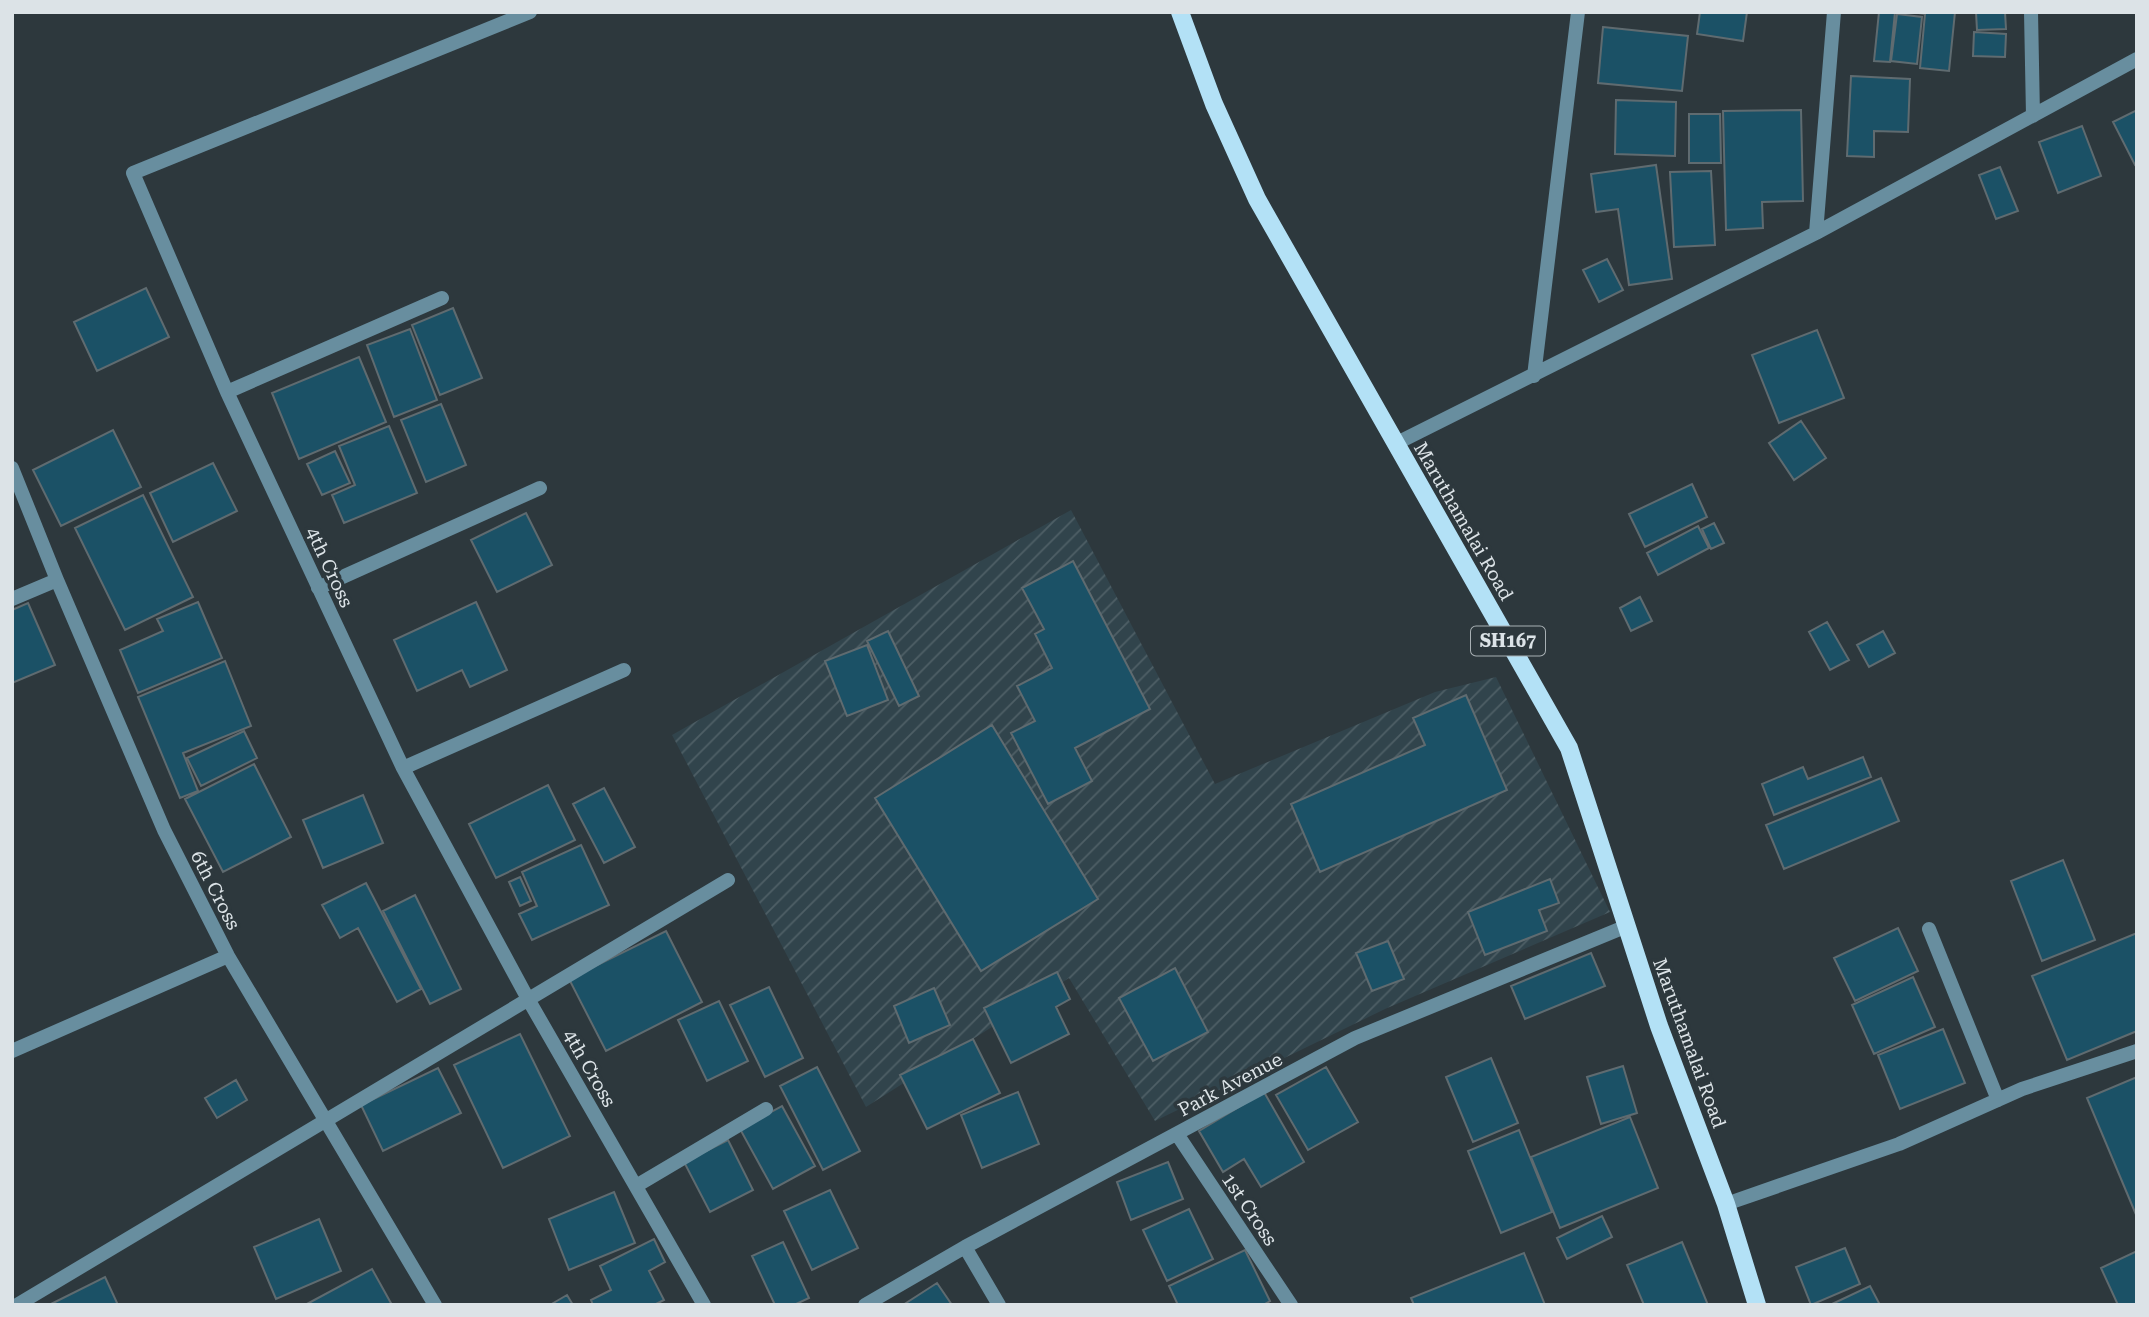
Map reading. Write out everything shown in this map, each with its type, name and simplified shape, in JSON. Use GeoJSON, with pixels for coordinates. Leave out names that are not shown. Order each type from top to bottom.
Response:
{"type":"FeatureCollection","features":[{"type":"Feature","properties":{"kind":"main road","name":"Maruthamalai Road"},"geometry":{"type":"LineString","coordinates":[[1180,12],[1214,104],[1257,199],[1569,748],[1660,1026],[1726,1204],[1757,1305]]}},
{"type":"Feature","properties":{"kind":"street","name":"4th Cross"},"geometry":{"type":"LineString","coordinates":[[530,12],[133,173],[227,392],[403,768],[528,999],[704,1305]]}},
{"type":"Feature","properties":{"kind":"street"},"geometry":{"type":"LineString","coordinates":[[1534,376],[1578,12]]}},
{"type":"Feature","properties":{"kind":"street"},"geometry":{"type":"LineString","coordinates":[[1815,233],[1834,12]]}},
{"type":"Feature","properties":{"kind":"street"},"geometry":{"type":"LineString","coordinates":[[2031,12],[2032,116]]}},
{"type":"Feature","properties":{"kind":"street"},"geometry":{"type":"LineString","coordinates":[[1395,444],[1815,233],[2137,59]]}},
{"type":"Feature","properties":{"kind":"street"},"geometry":{"type":"LineString","coordinates":[[227,392],[442,298]]}},
{"type":"Feature","properties":{"kind":"street","name":"6th Cross"},"geometry":{"type":"LineString","coordinates":[[12,468],[164,830],[229,956],[435,1305]]}},
{"type":"Feature","properties":{"kind":"street"},"geometry":{"type":"LineString","coordinates":[[318,588],[540,488]]}},
{"type":"Feature","properties":{"kind":"street"},"geometry":{"type":"LineString","coordinates":[[12,599],[57,580]]}},
{"type":"Feature","properties":{"kind":"street"},"geometry":{"type":"LineString","coordinates":[[403,768],[624,670]]}},
{"type":"Feature","properties":{"kind":"street"},"geometry":{"type":"LineString","coordinates":[[17,1305],[728,880]]}},
{"type":"Feature","properties":{"kind":"street","name":"Park Avenue"},"geometry":{"type":"LineString","coordinates":[[865,1305],[965,1247],[1355,1038],[1627,926]]}},
{"type":"Feature","properties":{"kind":"street"},"geometry":{"type":"LineString","coordinates":[[1929,929],[1998,1100]]}},
{"type":"Feature","properties":{"kind":"street"},"geometry":{"type":"LineString","coordinates":[[12,1052],[229,956]]}},
{"type":"Feature","properties":{"kind":"street"},"geometry":{"type":"LineString","coordinates":[[1726,1204],[1899,1144],[2022,1089],[2137,1051]]}},
{"type":"Feature","properties":{"kind":"street"},"geometry":{"type":"LineString","coordinates":[[636,1185],[766,1109]]}},
{"type":"Feature","properties":{"kind":"street","name":"1st Cross"},"geometry":{"type":"LineString","coordinates":[[1177,1134],[1291,1305]]}},
{"type":"Feature","properties":{"kind":"street"},"geometry":{"type":"LineString","coordinates":[[965,1247],[999,1305]]}},
{"type":"Feature","properties":{"kind":"shaded area"},"geometry":{"type":"Polygon","coordinates":[[[1071,510],[1215,784],[1435,692],[1496,677],[1610,912],[1385,1009],[1155,1121],[1069,978],[866,1107],[672,735],[1071,510]]]}},
{"type":"Feature","properties":{"kind":"building"},"geometry":{"type":"Polygon","coordinates":[[[1700,12],[1747,12],[1743,41],[1697,34],[1700,12]]]}},
{"type":"Feature","properties":{"kind":"building"},"geometry":{"type":"Polygon","coordinates":[[[1879,12],[1895,12],[1890,62],[1874,61],[1879,12]]]}},
{"type":"Feature","properties":{"kind":"building"},"geometry":{"type":"Polygon","coordinates":[[[1912,12],[1955,12],[1949,71],[1920,68],[1925,14],[1912,12]]]}},
{"type":"Feature","properties":{"kind":"building"},"geometry":{"type":"Polygon","coordinates":[[[1976,12],[2005,12],[2006,29],[1977,30],[1976,12]]]}},
{"type":"Feature","properties":{"kind":"building"},"geometry":{"type":"Polygon","coordinates":[[[1897,14],[1922,17],[1917,64],[1891,61],[1897,14]]]}},
{"type":"Feature","properties":{"kind":"building"},"geometry":{"type":"Polygon","coordinates":[[[1603,27],[1688,36],[1682,91],[1598,83],[1603,27]]]}},
{"type":"Feature","properties":{"kind":"building"},"geometry":{"type":"Polygon","coordinates":[[[1974,32],[2006,34],[2005,57],[1973,56],[1974,32]]]}},
{"type":"Feature","properties":{"kind":"building"},"geometry":{"type":"Polygon","coordinates":[[[1851,76],[1910,79],[1908,132],[1874,131],[1874,157],[1847,156],[1851,76]]]}},
{"type":"Feature","properties":{"kind":"building"},"geometry":{"type":"Polygon","coordinates":[[[1616,100],[1676,102],[1675,156],[1615,154],[1616,100]]]}},
{"type":"Feature","properties":{"kind":"building"},"geometry":{"type":"Polygon","coordinates":[[[1801,110],[1803,201],[1762,202],[1763,228],[1726,230],[1723,111],[1801,110]]]}},
{"type":"Feature","properties":{"kind":"building"},"geometry":{"type":"Polygon","coordinates":[[[2137,110],[2137,164],[2135,165],[2113,122],[2137,110]]]}},
{"type":"Feature","properties":{"kind":"building"},"geometry":{"type":"Polygon","coordinates":[[[1689,114],[1720,114],[1721,163],[1689,163],[1689,114]]]}},
{"type":"Feature","properties":{"kind":"building"},"geometry":{"type":"Polygon","coordinates":[[[2082,126],[2101,176],[2058,193],[2039,142],[2082,126]]]}},
{"type":"Feature","properties":{"kind":"building"},"geometry":{"type":"Polygon","coordinates":[[[1656,165],[1672,279],[1629,285],[1618,209],[1596,212],[1591,174],[1656,165]]]}},
{"type":"Feature","properties":{"kind":"building"},"geometry":{"type":"Polygon","coordinates":[[[2000,167],[2018,211],[1996,219],[1979,175],[2000,167]]]}},
{"type":"Feature","properties":{"kind":"building"},"geometry":{"type":"Polygon","coordinates":[[[1711,171],[1715,245],[1674,247],[1670,172],[1711,171]]]}},
{"type":"Feature","properties":{"kind":"building"},"geometry":{"type":"Polygon","coordinates":[[[1607,259],[1623,290],[1599,302],[1583,270],[1607,259]]]}},
{"type":"Feature","properties":{"kind":"building"},"geometry":{"type":"Polygon","coordinates":[[[146,288],[169,337],[97,371],[74,322],[146,288]]]}},
{"type":"Feature","properties":{"kind":"building"},"geometry":{"type":"Polygon","coordinates":[[[453,308],[482,378],[440,395],[412,325],[453,308]]]}},
{"type":"Feature","properties":{"kind":"building"},"geometry":{"type":"Polygon","coordinates":[[[410,329],[437,400],[394,417],[367,345],[410,329]]]}},
{"type":"Feature","properties":{"kind":"building"},"geometry":{"type":"Polygon","coordinates":[[[1817,330],[1844,398],[1779,423],[1752,355],[1817,330]]]}},
{"type":"Feature","properties":{"kind":"building"},"geometry":{"type":"Polygon","coordinates":[[[359,357],[386,422],[299,459],[272,393],[359,357]]]}},
{"type":"Feature","properties":{"kind":"building"},"geometry":{"type":"Polygon","coordinates":[[[441,404],[466,465],[426,482],[401,420],[441,404]]]}},
{"type":"Feature","properties":{"kind":"building"},"geometry":{"type":"Polygon","coordinates":[[[1801,421],[1826,458],[1794,480],[1769,443],[1801,421]]]}},
{"type":"Feature","properties":{"kind":"building"},"geometry":{"type":"Polygon","coordinates":[[[389,426],[417,493],[344,523],[332,495],[355,485],[339,446],[389,426]]]}},
{"type":"Feature","properties":{"kind":"building"},"geometry":{"type":"Polygon","coordinates":[[[113,430],[141,487],[61,526],[33,470],[113,430]]]}},
{"type":"Feature","properties":{"kind":"building"},"geometry":{"type":"Polygon","coordinates":[[[335,451],[350,483],[322,495],[307,464],[335,451]]]}},
{"type":"Feature","properties":{"kind":"building"},"geometry":{"type":"Polygon","coordinates":[[[213,463],[237,511],[173,542],[150,493],[213,463]]]}},
{"type":"Feature","properties":{"kind":"building"},"geometry":{"type":"Polygon","coordinates":[[[1692,484],[1707,517],[1645,547],[1629,514],[1692,484]]]}},
{"type":"Feature","properties":{"kind":"building"},"geometry":{"type":"Polygon","coordinates":[[[143,495],[193,597],[125,630],[75,528],[143,495]]]}},
{"type":"Feature","properties":{"kind":"building"},"geometry":{"type":"Polygon","coordinates":[[[526,513],[552,565],[497,592],[471,540],[526,513]]]}},
{"type":"Feature","properties":{"kind":"building"},"geometry":{"type":"Polygon","coordinates":[[[1714,523],[1724,543],[1711,549],[1702,529],[1714,523]]]}},
{"type":"Feature","properties":{"kind":"building"},"geometry":{"type":"Polygon","coordinates":[[[1698,526],[1709,548],[1658,575],[1647,553],[1698,526]]]}},
{"type":"Feature","properties":{"kind":"building"},"geometry":{"type":"Polygon","coordinates":[[[1073,561],[1150,709],[1075,748],[1092,781],[1048,804],[1011,733],[1035,721],[1017,686],[1052,668],[1035,634],[1044,629],[1022,588],[1073,561]]]}},
{"type":"Feature","properties":{"kind":"building"},"geometry":{"type":"Polygon","coordinates":[[[1640,597],[1652,621],[1631,631],[1620,608],[1640,597]]]}},
{"type":"Feature","properties":{"kind":"building"},"geometry":{"type":"Polygon","coordinates":[[[198,602],[222,658],[138,693],[120,650],[163,631],[157,619],[198,602]]]}},
{"type":"Feature","properties":{"kind":"building"},"geometry":{"type":"Polygon","coordinates":[[[476,602],[507,670],[470,687],[462,670],[417,691],[394,640],[476,602]]]}},
{"type":"Feature","properties":{"kind":"building"},"geometry":{"type":"Polygon","coordinates":[[[28,603],[55,665],[12,683],[12,610],[28,603]]]}},
{"type":"Feature","properties":{"kind":"building"},"geometry":{"type":"Polygon","coordinates":[[[1827,622],[1849,660],[1830,670],[1809,632],[1827,622]]]}},
{"type":"Feature","properties":{"kind":"building"},"geometry":{"type":"Polygon","coordinates":[[[888,631],[919,696],[899,706],[867,641],[888,631]]]}},
{"type":"Feature","properties":{"kind":"building"},"geometry":{"type":"Polygon","coordinates":[[[1883,631],[1895,653],[1869,667],[1857,645],[1883,631]]]}},
{"type":"Feature","properties":{"kind":"building"},"geometry":{"type":"Polygon","coordinates":[[[867,645],[888,700],[847,716],[825,661],[867,645]]]}},
{"type":"Feature","properties":{"kind":"building"},"geometry":{"type":"Polygon","coordinates":[[[225,661],[251,726],[183,753],[198,791],[180,798],[138,697],[225,661]]]}},
{"type":"Feature","properties":{"kind":"building"},"geometry":{"type":"Polygon","coordinates":[[[1466,695],[1507,790],[1320,872],[1291,804],[1425,745],[1413,718],[1466,695]]]}},
{"type":"Feature","properties":{"kind":"building"},"geometry":{"type":"Polygon","coordinates":[[[992,725],[1098,899],[981,971],[875,798],[992,725]]]}},
{"type":"Feature","properties":{"kind":"building"},"geometry":{"type":"Polygon","coordinates":[[[244,731],[257,758],[201,786],[187,758],[244,731]]]}},
{"type":"Feature","properties":{"kind":"building"},"geometry":{"type":"Polygon","coordinates":[[[1863,757],[1871,777],[1774,815],[1762,784],[1803,767],[1808,779],[1863,757]]]}},
{"type":"Feature","properties":{"kind":"building"},"geometry":{"type":"Polygon","coordinates":[[[254,764],[291,837],[223,872],[185,799],[254,764]]]}},
{"type":"Feature","properties":{"kind":"building"},"geometry":{"type":"Polygon","coordinates":[[[1881,778],[1899,821],[1784,869],[1766,825],[1881,778]]]}},
{"type":"Feature","properties":{"kind":"building"},"geometry":{"type":"Polygon","coordinates":[[[548,785],[575,840],[496,878],[469,824],[548,785]]]}},
{"type":"Feature","properties":{"kind":"building"},"geometry":{"type":"Polygon","coordinates":[[[604,788],[635,847],[604,863],[573,804],[604,788]]]}},
{"type":"Feature","properties":{"kind":"building"},"geometry":{"type":"Polygon","coordinates":[[[363,795],[383,843],[323,868],[303,820],[363,795]]]}},
{"type":"Feature","properties":{"kind":"building"},"geometry":{"type":"Polygon","coordinates":[[[581,845],[609,905],[532,940],[519,914],[537,906],[522,872],[581,845]]]}},
{"type":"Feature","properties":{"kind":"building"},"geometry":{"type":"Polygon","coordinates":[[[2063,860],[2095,940],[2042,961],[2011,881],[2063,860]]]}},
{"type":"Feature","properties":{"kind":"building"},"geometry":{"type":"Polygon","coordinates":[[[520,877],[531,901],[520,906],[509,882],[520,877]]]}},
{"type":"Feature","properties":{"kind":"building"},"geometry":{"type":"Polygon","coordinates":[[[1550,879],[1559,903],[1539,910],[1547,931],[1485,955],[1468,912],[1550,879]]]}},
{"type":"Feature","properties":{"kind":"building"},"geometry":{"type":"Polygon","coordinates":[[[366,883],[421,989],[397,1002],[358,928],[340,938],[322,905],[366,883]]]}},
{"type":"Feature","properties":{"kind":"building"},"geometry":{"type":"Polygon","coordinates":[[[415,895],[461,989],[430,1004],[383,911],[415,895]]]}},
{"type":"Feature","properties":{"kind":"building"},"geometry":{"type":"Polygon","coordinates":[[[1898,928],[1918,971],[1855,1001],[1834,958],[1898,928]]]}},
{"type":"Feature","properties":{"kind":"building"},"geometry":{"type":"Polygon","coordinates":[[[666,931],[702,1002],[606,1051],[569,979],[666,931]]]}},
{"type":"Feature","properties":{"kind":"building"},"geometry":{"type":"Polygon","coordinates":[[[2137,933],[2137,1031],[2067,1060],[2032,976],[2137,933]]]}},
{"type":"Feature","properties":{"kind":"building"},"geometry":{"type":"Polygon","coordinates":[[[1388,941],[1404,979],[1372,991],[1356,953],[1388,941]]]}},
{"type":"Feature","properties":{"kind":"building"},"geometry":{"type":"Polygon","coordinates":[[[1591,953],[1605,986],[1525,1019],[1511,986],[1591,953]]]}},
{"type":"Feature","properties":{"kind":"building"},"geometry":{"type":"Polygon","coordinates":[[[1175,968],[1208,1032],[1153,1061],[1119,998],[1175,968]]]}},
{"type":"Feature","properties":{"kind":"building"},"geometry":{"type":"Polygon","coordinates":[[[1057,972],[1070,999],[1056,1007],[1069,1034],[1011,1063],[984,1008],[1057,972]]]}},
{"type":"Feature","properties":{"kind":"building"},"geometry":{"type":"Polygon","coordinates":[[[1913,977],[1935,1027],[1874,1054],[1852,1005],[1913,977]]]}},
{"type":"Feature","properties":{"kind":"building"},"geometry":{"type":"Polygon","coordinates":[[[769,987],[803,1058],[765,1077],[730,1005],[769,987]]]}},
{"type":"Feature","properties":{"kind":"building"},"geometry":{"type":"Polygon","coordinates":[[[934,988],[950,1025],[909,1043],[894,1006],[934,988]]]}},
{"type":"Feature","properties":{"kind":"building"},"geometry":{"type":"Polygon","coordinates":[[[719,1001],[748,1061],[707,1081],[678,1020],[719,1001]]]}},
{"type":"Feature","properties":{"kind":"building"},"geometry":{"type":"Polygon","coordinates":[[[1943,1029],[1965,1083],[1900,1109],[1878,1055],[1943,1029]]]}},
{"type":"Feature","properties":{"kind":"building"},"geometry":{"type":"Polygon","coordinates":[[[520,1034],[570,1136],[503,1168],[454,1065],[520,1034]]]}},
{"type":"Feature","properties":{"kind":"building"},"geometry":{"type":"Polygon","coordinates":[[[973,1039],[1000,1093],[927,1129],[900,1075],[973,1039]]]}},
{"type":"Feature","properties":{"kind":"building"},"geometry":{"type":"Polygon","coordinates":[[[1491,1058],[1518,1123],[1473,1142],[1446,1077],[1491,1058]]]}},
{"type":"Feature","properties":{"kind":"building"},"geometry":{"type":"Polygon","coordinates":[[[1623,1066],[1637,1113],[1601,1124],[1587,1077],[1623,1066]]]}},
{"type":"Feature","properties":{"kind":"building"},"geometry":{"type":"Polygon","coordinates":[[[817,1067],[860,1151],[823,1170],[780,1086],[817,1067]]]}},
{"type":"Feature","properties":{"kind":"building"},"geometry":{"type":"Polygon","coordinates":[[[1326,1067],[1358,1122],[1308,1150],[1276,1095],[1326,1067]]]}},
{"type":"Feature","properties":{"kind":"building"},"geometry":{"type":"Polygon","coordinates":[[[438,1068],[461,1113],[383,1151],[361,1105],[438,1068]]]}},
{"type":"Feature","properties":{"kind":"building"},"geometry":{"type":"Polygon","coordinates":[[[2137,1077],[2137,1217],[2087,1098],[2137,1077]]]}},
{"type":"Feature","properties":{"kind":"building"},"geometry":{"type":"Polygon","coordinates":[[[236,1080],[247,1100],[217,1118],[205,1098],[236,1080]]]}},
{"type":"Feature","properties":{"kind":"building"},"geometry":{"type":"Polygon","coordinates":[[[1018,1092],[1039,1144],[982,1168],[961,1115],[1018,1092]]]}},
{"type":"Feature","properties":{"kind":"building"},"geometry":{"type":"Polygon","coordinates":[[[1264,1092],[1304,1162],[1261,1187],[1244,1159],[1223,1172],[1199,1131],[1264,1092]]]}},
{"type":"Feature","properties":{"kind":"building"},"geometry":{"type":"Polygon","coordinates":[[[782,1106],[815,1166],[773,1189],[740,1129],[782,1106]]]}},
{"type":"Feature","properties":{"kind":"building"},"geometry":{"type":"Polygon","coordinates":[[[1630,1117],[1658,1188],[1560,1228],[1531,1157],[1630,1117]]]}},
{"type":"Feature","properties":{"kind":"building"},"geometry":{"type":"Polygon","coordinates":[[[1519,1130],[1552,1212],[1501,1233],[1468,1151],[1519,1130]]]}},
{"type":"Feature","properties":{"kind":"building"},"geometry":{"type":"Polygon","coordinates":[[[728,1140],[753,1190],[710,1212],[684,1162],[728,1140]]]}},
{"type":"Feature","properties":{"kind":"building"},"geometry":{"type":"Polygon","coordinates":[[[1168,1162],[1183,1199],[1131,1220],[1117,1182],[1168,1162]]]}},
{"type":"Feature","properties":{"kind":"building"},"geometry":{"type":"Polygon","coordinates":[[[830,1190],[858,1248],[812,1270],[784,1211],[830,1190]]]}},
{"type":"Feature","properties":{"kind":"building"},"geometry":{"type":"Polygon","coordinates":[[[614,1192],[635,1243],[569,1270],[549,1219],[614,1192]]]}},
{"type":"Feature","properties":{"kind":"building"},"geometry":{"type":"Polygon","coordinates":[[[1189,1209],[1213,1259],[1167,1281],[1143,1230],[1189,1209]]]}},
{"type":"Feature","properties":{"kind":"building"},"geometry":{"type":"Polygon","coordinates":[[[1602,1216],[1612,1237],[1567,1259],[1557,1238],[1602,1216]]]}},
{"type":"Feature","properties":{"kind":"building"},"geometry":{"type":"Polygon","coordinates":[[[319,1219],[341,1271],[276,1299],[254,1247],[319,1219]]]}},
{"type":"Feature","properties":{"kind":"building"},"geometry":{"type":"Polygon","coordinates":[[[654,1239],[665,1262],[649,1271],[664,1300],[654,1305],[593,1305],[591,1300],[611,1290],[600,1266],[654,1239]]]}},
{"type":"Feature","properties":{"kind":"building"},"geometry":{"type":"Polygon","coordinates":[[[783,1242],[809,1298],[794,1305],[775,1305],[752,1256],[783,1242]]]}},
{"type":"Feature","properties":{"kind":"building"},"geometry":{"type":"Polygon","coordinates":[[[1682,1242],[1708,1305],[1644,1305],[1627,1265],[1682,1242]]]}},
{"type":"Feature","properties":{"kind":"building"},"geometry":{"type":"Polygon","coordinates":[[[1845,1248],[1860,1284],[1811,1305],[1796,1267],[1845,1248]]]}},
{"type":"Feature","properties":{"kind":"building"},"geometry":{"type":"Polygon","coordinates":[[[1245,1250],[1270,1301],[1263,1305],[1178,1305],[1169,1286],[1245,1250]]]}},
{"type":"Feature","properties":{"kind":"building"},"geometry":{"type":"Polygon","coordinates":[[[2137,1251],[2137,1305],[2118,1305],[2101,1268],[2137,1251]]]}},
{"type":"Feature","properties":{"kind":"building"},"geometry":{"type":"Polygon","coordinates":[[[1524,1253],[1545,1305],[1414,1305],[1411,1298],[1524,1253]]]}},
{"type":"Feature","properties":{"kind":"building"},"geometry":{"type":"Polygon","coordinates":[[[372,1269],[392,1305],[305,1305],[372,1269]]]}},
{"type":"Feature","properties":{"kind":"building"},"geometry":{"type":"Polygon","coordinates":[[[105,1277],[118,1305],[49,1305],[105,1277]]]}},
{"type":"Feature","properties":{"kind":"building"},"geometry":{"type":"Polygon","coordinates":[[[937,1283],[952,1305],[903,1305],[937,1283]]]}},
{"type":"Feature","properties":{"kind":"building"},"geometry":{"type":"Polygon","coordinates":[[[1870,1286],[1880,1305],[1830,1305],[1870,1286]]]}},
{"type":"Feature","properties":{"kind":"building"},"geometry":{"type":"Polygon","coordinates":[[[567,1295],[573,1305],[550,1305],[567,1295]]]}}]}
